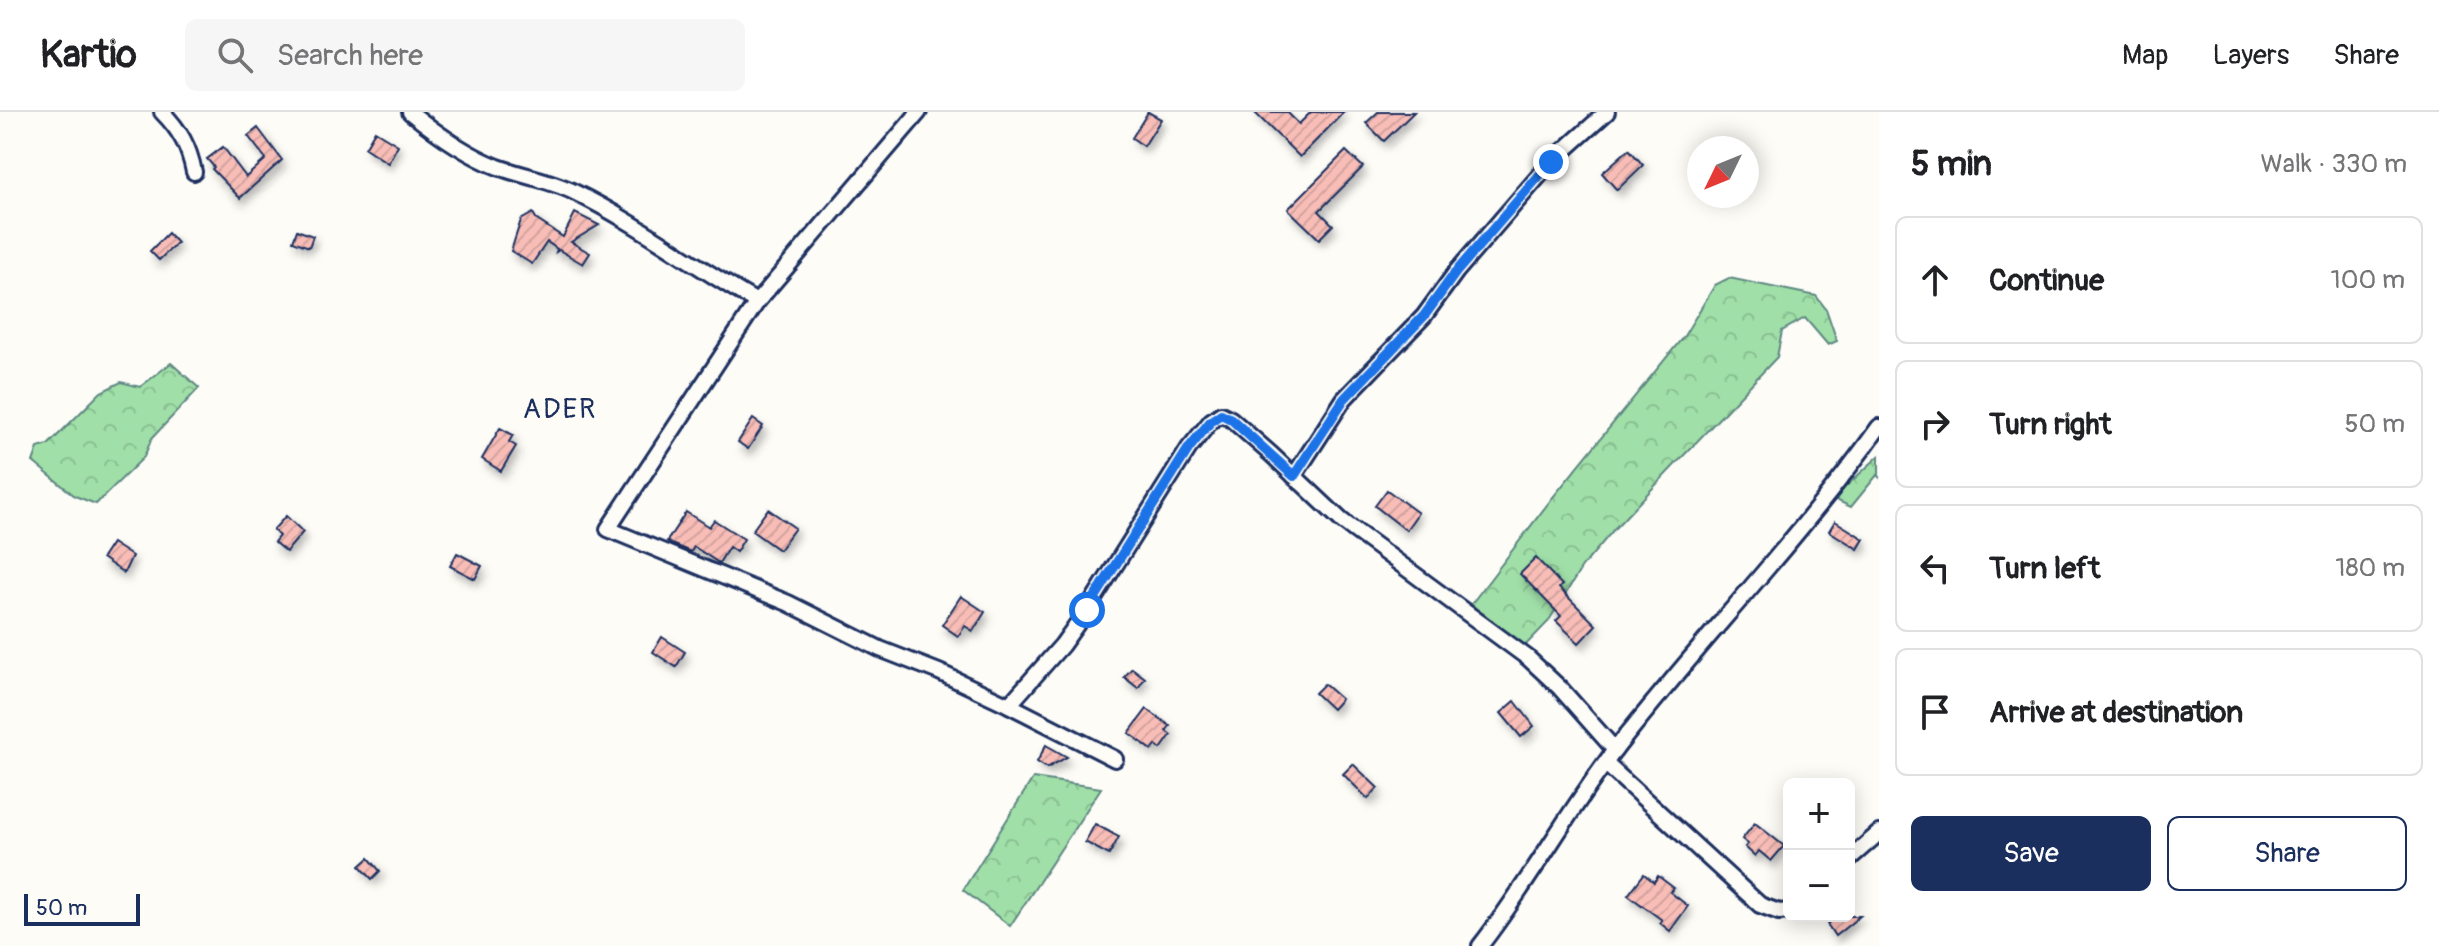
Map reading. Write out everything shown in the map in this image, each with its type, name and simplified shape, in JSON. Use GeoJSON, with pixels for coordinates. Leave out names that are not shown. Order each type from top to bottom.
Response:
{"type":"FeatureCollection","features":[{"type":"Feature","properties":{"kind":"street"},"geometry":{"type":"LineString","coordinates":[[162,112],[175,125],[189,148],[194,172]]}},
{"type":"Feature","properties":{"kind":"street"},"geometry":{"type":"LineString","coordinates":[[410,112],[466,151],[494,166],[572,191],[639,228],[697,268],[757,302]]}},
{"type":"Feature","properties":{"kind":"street"},"geometry":{"type":"LineString","coordinates":[[919,112],[757,302],[608,529],[788,603],[880,649],[1009,705],[1115,759]]}},
{"type":"Feature","properties":{"kind":"street"},"geometry":{"type":"LineString","coordinates":[[1294,476],[1344,399],[1424,316],[1456,272],[1551,162],[1607,112]]}},
{"type":"Feature","properties":{"kind":"street"},"geometry":{"type":"LineString","coordinates":[[1009,705],[1062,645],[1189,448],[1221,414],[1231,419],[1342,521],[1528,658],[1560,688],[1615,750]]}},
{"type":"Feature","properties":{"kind":"street"},"geometry":{"type":"LineString","coordinates":[[1480,946],[1506,913],[1559,828],[1615,750],[1693,653],[1770,565],[1879,427]]}},
{"type":"Feature","properties":{"kind":"street"},"geometry":{"type":"LineString","coordinates":[[1606,764],[1760,905],[1783,912]]}},
{"type":"Feature","properties":{"kind":"street"},"geometry":{"type":"LineString","coordinates":[[1855,854],[1879,833]]}},
{"type":"Feature","properties":{"kind":"green space"},"geometry":{"type":"Polygon","coordinates":[[[1729,278],[1816,296],[1826,309],[1837,341],[1828,345],[1805,318],[1782,331],[1777,357],[1615,528],[1582,567],[1548,622],[1522,649],[1469,607],[1553,497],[1684,336],[1715,285],[1729,278]]]}},
{"type":"Feature","properties":{"kind":"green space"},"geometry":{"type":"Polygon","coordinates":[[[171,363],[199,388],[152,438],[144,457],[96,504],[75,496],[33,462],[38,448],[48,445],[101,392],[121,382],[140,387],[171,363]]]}},
{"type":"Feature","properties":{"kind":"green space"},"geometry":{"type":"Polygon","coordinates":[[[1879,456],[1879,477],[1877,475],[1851,507],[1836,500],[1842,490],[1879,456]]]}},
{"type":"Feature","properties":{"kind":"green space"},"geometry":{"type":"Polygon","coordinates":[[[1033,778],[1101,788],[1010,926],[963,890],[1033,778]]]}},
{"type":"Feature","properties":{"kind":"building"},"geometry":{"type":"Polygon","coordinates":[[[1148,112],[1161,119],[1144,146],[1132,138],[1148,112]]]}},
{"type":"Feature","properties":{"kind":"building"},"geometry":{"type":"Polygon","coordinates":[[[1254,112],[1287,112],[1299,124],[1311,112],[1344,112],[1300,157],[1254,112]]]}},
{"type":"Feature","properties":{"kind":"building"},"geometry":{"type":"Polygon","coordinates":[[[1378,112],[1414,112],[1384,141],[1366,123],[1378,112]]]}},
{"type":"Feature","properties":{"kind":"building"},"geometry":{"type":"Polygon","coordinates":[[[258,128],[282,160],[240,198],[212,169],[214,167],[207,159],[223,147],[246,177],[266,159],[248,136],[258,128]]]}},
{"type":"Feature","properties":{"kind":"building"},"geometry":{"type":"Polygon","coordinates":[[[375,131],[398,145],[388,163],[365,148],[375,131]]]}},
{"type":"Feature","properties":{"kind":"building"},"geometry":{"type":"Polygon","coordinates":[[[1629,149],[1643,165],[1617,190],[1602,173],[1629,149]]]}},
{"type":"Feature","properties":{"kind":"building"},"geometry":{"type":"Polygon","coordinates":[[[1346,151],[1363,167],[1319,211],[1333,225],[1319,239],[1288,209],[1346,151]]]}},
{"type":"Feature","properties":{"kind":"building"},"geometry":{"type":"Polygon","coordinates":[[[533,213],[537,220],[563,237],[575,213],[599,225],[571,242],[590,253],[583,264],[559,250],[556,252],[557,249],[547,242],[532,264],[511,251],[521,220],[533,213]]]}},
{"type":"Feature","properties":{"kind":"building"},"geometry":{"type":"Polygon","coordinates":[[[297,230],[313,236],[309,247],[293,241],[297,230]]]}},
{"type":"Feature","properties":{"kind":"building"},"geometry":{"type":"Polygon","coordinates":[[[168,233],[177,243],[159,260],[150,251],[168,233]]]}},
{"type":"Feature","properties":{"kind":"building"},"geometry":{"type":"Polygon","coordinates":[[[753,419],[763,426],[748,449],[738,442],[753,419]]]}},
{"type":"Feature","properties":{"kind":"building"},"geometry":{"type":"Polygon","coordinates":[[[500,428],[513,435],[509,442],[516,446],[501,471],[482,459],[500,428]]]}},
{"type":"Feature","properties":{"kind":"building"},"geometry":{"type":"Polygon","coordinates":[[[1387,490],[1418,513],[1406,530],[1375,506],[1387,490]]]}},
{"type":"Feature","properties":{"kind":"building"},"geometry":{"type":"Polygon","coordinates":[[[768,509],[795,528],[779,550],[752,531],[768,509]]]}},
{"type":"Feature","properties":{"kind":"building"},"geometry":{"type":"Polygon","coordinates":[[[686,512],[709,527],[714,520],[744,539],[736,552],[729,547],[719,563],[694,547],[691,552],[667,541],[686,512]]]}},
{"type":"Feature","properties":{"kind":"building"},"geometry":{"type":"Polygon","coordinates":[[[286,516],[303,532],[286,552],[274,542],[279,536],[273,530],[286,516]]]}},
{"type":"Feature","properties":{"kind":"building"},"geometry":{"type":"Polygon","coordinates":[[[1835,521],[1864,539],[1858,549],[1829,531],[1835,521]]]}},
{"type":"Feature","properties":{"kind":"building"},"geometry":{"type":"Polygon","coordinates":[[[112,543],[132,556],[124,573],[102,558],[112,543]]]}},
{"type":"Feature","properties":{"kind":"building"},"geometry":{"type":"Polygon","coordinates":[[[457,553],[482,566],[475,579],[450,566],[457,553]]]}},
{"type":"Feature","properties":{"kind":"building"},"geometry":{"type":"Polygon","coordinates":[[[1536,558],[1562,585],[1559,588],[1596,625],[1579,643],[1556,621],[1561,616],[1520,574],[1536,558]]]}},
{"type":"Feature","properties":{"kind":"building"},"geometry":{"type":"Polygon","coordinates":[[[961,596],[985,612],[973,631],[965,626],[958,636],[942,625],[961,596]]]}},
{"type":"Feature","properties":{"kind":"building"},"geometry":{"type":"Polygon","coordinates":[[[662,637],[685,652],[676,667],[653,652],[662,637]]]}},
{"type":"Feature","properties":{"kind":"building"},"geometry":{"type":"Polygon","coordinates":[[[1132,668],[1145,678],[1138,688],[1124,677],[1132,668]]]}},
{"type":"Feature","properties":{"kind":"building"},"geometry":{"type":"Polygon","coordinates":[[[1324,684],[1341,699],[1332,709],[1315,693],[1324,684]]]}},
{"type":"Feature","properties":{"kind":"building"},"geometry":{"type":"Polygon","coordinates":[[[1515,701],[1534,726],[1521,737],[1501,713],[1515,701]]]}},
{"type":"Feature","properties":{"kind":"building"},"geometry":{"type":"Polygon","coordinates":[[[1147,709],[1170,726],[1166,731],[1171,735],[1161,749],[1156,745],[1152,750],[1129,733],[1147,709]]]}},
{"type":"Feature","properties":{"kind":"building"},"geometry":{"type":"Polygon","coordinates":[[[1046,745],[1067,757],[1047,768],[1037,762],[1046,745]]]}},
{"type":"Feature","properties":{"kind":"building"},"geometry":{"type":"Polygon","coordinates":[[[1353,764],[1378,788],[1368,799],[1343,774],[1353,764]]]}},
{"type":"Feature","properties":{"kind":"building"},"geometry":{"type":"Polygon","coordinates":[[[1755,823],[1783,847],[1771,861],[1759,851],[1755,856],[1745,847],[1748,844],[1742,839],[1755,823]]]}},
{"type":"Feature","properties":{"kind":"building"},"geometry":{"type":"Polygon","coordinates":[[[1095,824],[1119,837],[1109,855],[1085,842],[1095,824]]]}},
{"type":"Feature","properties":{"kind":"building"},"geometry":{"type":"Polygon","coordinates":[[[369,858],[380,871],[372,879],[360,866],[369,858]]]}},
{"type":"Feature","properties":{"kind":"building"},"geometry":{"type":"Polygon","coordinates":[[[1644,874],[1654,882],[1658,876],[1674,888],[1670,892],[1688,906],[1670,931],[1660,923],[1662,920],[1628,895],[1644,874]]]}},
{"type":"Feature","properties":{"kind":"building"},"geometry":{"type":"Polygon","coordinates":[[[1830,922],[1852,922],[1835,936],[1827,924],[1830,922]]]}},
{"type":"Feature","properties":{"kind":"district","name":"ADER"},"geometry":{"type":"Point","coordinates":[560,409]}},
{"type":"Feature","properties":{"kind":"route"},"geometry":{"type":"LineString","coordinates":[[1087,610],[1189,448],[1211,421],[1221,414],[1231,419],[1294,476],[1344,399],[1424,316],[1456,272],[1551,162]]}}]}
